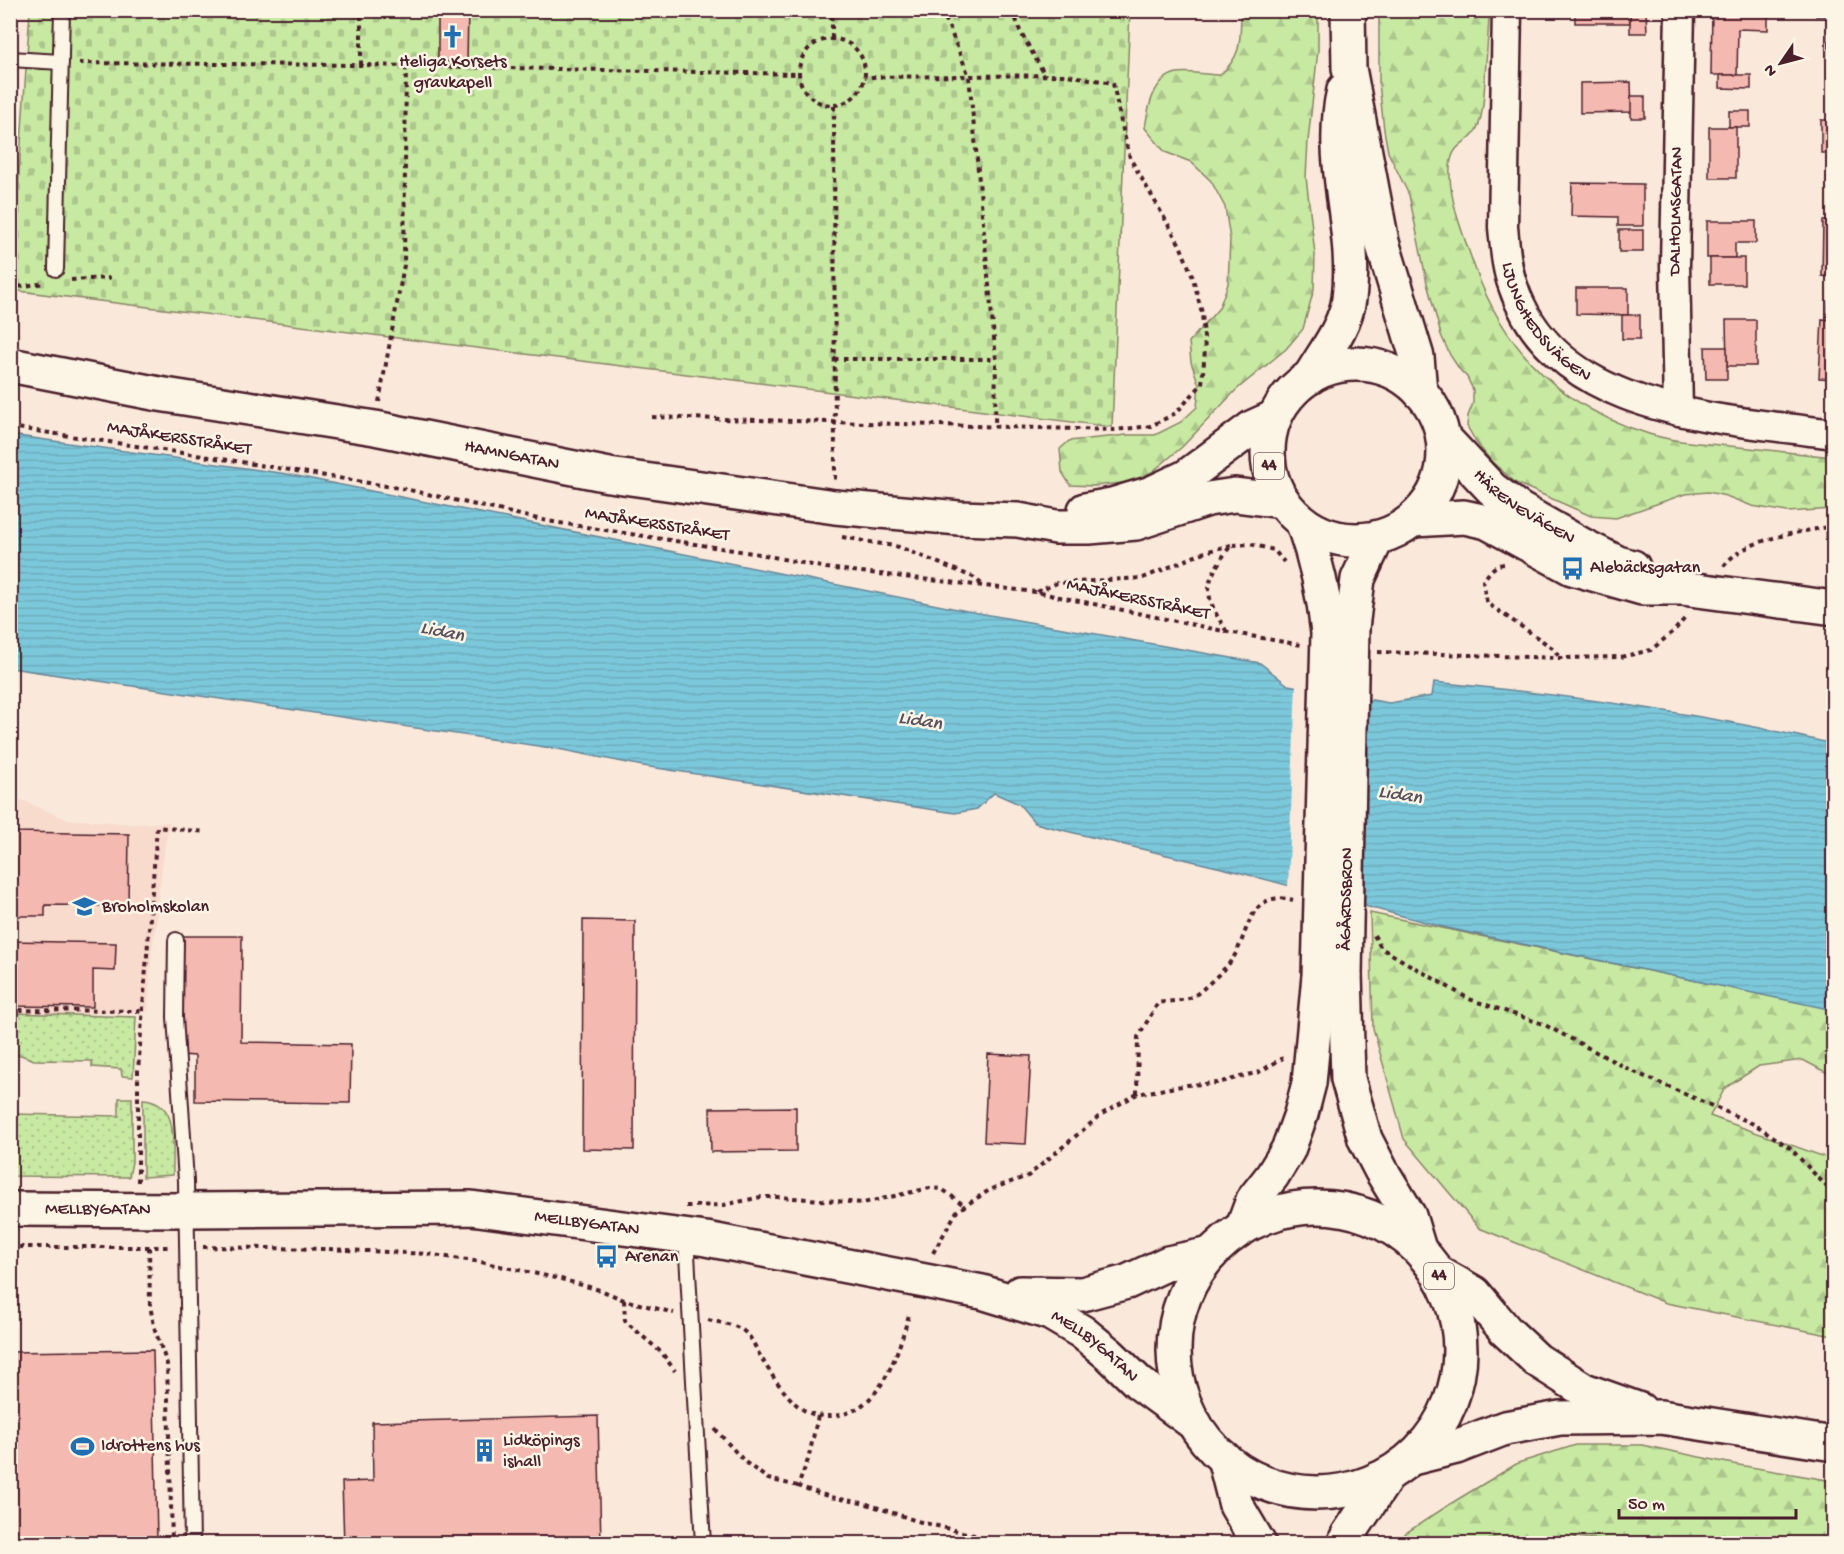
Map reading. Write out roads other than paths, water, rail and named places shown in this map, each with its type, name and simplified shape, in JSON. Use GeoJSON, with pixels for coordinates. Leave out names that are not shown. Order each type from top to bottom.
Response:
{"type":"FeatureCollection","features":[{"type":"Feature","properties":{"kind":"main road","name":"44"},"geometry":{"type":"LineString","coordinates":[[1348,10],[1349,68],[1382,242],[1417,357],[1420,392]]}},
{"type":"Feature","properties":{"kind":"main road","name":"44"},"geometry":{"type":"LineString","coordinates":[[1310,376],[1341,326],[1348,301],[1350,259],[1338,150],[1339,111],[1349,68]]}},
{"type":"Feature","properties":{"kind":"main road","name":"44"},"geometry":{"type":"LineString","coordinates":[[1356,364],[1391,371],[1411,383],[1420,392],[1432,408],[1443,437],[1443,468],[1432,496],[1413,520],[1377,538],[1352,540],[1314,530],[1293,512],[1275,488],[1268,460],[1268,445],[1275,417],[1284,401],[1296,387],[1310,376],[1332,367],[1356,364]]}},
{"type":"Feature","properties":{"kind":"main road","name":"HAMNGATAN"},"geometry":{"type":"LineString","coordinates":[[10,365],[159,394],[375,428],[609,476],[828,507],[959,518],[1018,520]]}},
{"type":"Feature","properties":{"kind":"main road"},"geometry":{"type":"LineString","coordinates":[[1018,520],[1112,506],[1152,493],[1186,477],[1253,427],[1275,417]]}},
{"type":"Feature","properties":{"kind":"main road","name":"HÄRENEVÄGEN"},"geometry":{"type":"LineString","coordinates":[[1443,437],[1492,489],[1519,508],[1618,563],[1651,573],[1685,601]]}},
{"type":"Feature","properties":{"kind":"main road"},"geometry":{"type":"LineString","coordinates":[[1018,520],[1056,527],[1136,523],[1208,499],[1235,495],[1293,512]]}},
{"type":"Feature","properties":{"kind":"main road","name":"ÅGÅRDSBRON"},"geometry":{"type":"LineString","coordinates":[[1293,512],[1317,564],[1323,587],[1327,635],[1332,975],[1348,1079],[1365,1139],[1409,1216],[1428,1260]]}},
{"type":"Feature","properties":{"kind":"main road","name":"HÄRENEVÄGEN"},"geometry":{"type":"LineString","coordinates":[[1413,520],[1464,518],[1487,522],[1572,568],[1685,601],[1833,608]]}},
{"type":"Feature","properties":{"kind":"main road","name":"ÅGÅRDSBRON"},"geometry":{"type":"LineString","coordinates":[[1327,635],[1358,579],[1377,538]]}},
{"type":"Feature","properties":{"kind":"main road","name":"ÅGÅRDSBRON"},"geometry":{"type":"LineString","coordinates":[[1244,1227],[1253,1200],[1272,1176],[1288,1150],[1301,1114],[1332,975]]}},
{"type":"Feature","properties":{"kind":"main road","name":"44"},"geometry":{"type":"LineString","coordinates":[[1661,1417],[1584,1390],[1537,1360],[1506,1331],[1474,1293],[1428,1260],[1394,1229],[1366,1215],[1335,1208],[1304,1207],[1272,1214],[1244,1227],[1226,1239],[1195,1275],[1183,1298],[1176,1323],[1174,1349],[1176,1375],[1183,1400],[1195,1424],[1212,1448],[1224,1458],[1248,1475],[1275,1487],[1303,1492],[1332,1492],[1361,1486],[1400,1466],[1484,1435],[1560,1418],[1661,1417],[1833,1444]]}},
{"type":"Feature","properties":{"kind":"main road","name":"MELLBYGATAN"},"geometry":{"type":"LineString","coordinates":[[10,1209],[471,1209],[686,1236],[982,1292],[1050,1312],[1082,1332],[1139,1383],[1195,1424]]}},
{"type":"Feature","properties":{"kind":"main road","name":"MELLBYGATAN"},"geometry":{"type":"LineString","coordinates":[[982,1292],[1082,1294],[1127,1282],[1168,1263],[1211,1254]]}},
{"type":"Feature","properties":{"kind":"main road","name":"44"},"geometry":{"type":"LineString","coordinates":[[1400,1466],[1429,1439],[1443,1418],[1453,1394],[1459,1370],[1460,1344],[1457,1319],[1449,1294],[1428,1260]]}},
{"type":"Feature","properties":{"kind":"main road"},"geometry":{"type":"LineString","coordinates":[[1224,1458],[1236,1505],[1259,1544]]}},
{"type":"Feature","properties":{"kind":"main road"},"geometry":{"type":"LineString","coordinates":[[1344,1544],[1348,1535],[1400,1466]]}},
{"type":"Feature","properties":{"kind":"street","name":"LJUNGHEDSVÄGEN"},"geometry":{"type":"LineString","coordinates":[[1507,10],[1503,227],[1506,259],[1513,286],[1526,316],[1545,343],[1576,369],[1604,387],[1678,411],[1833,434]]}},
{"type":"Feature","properties":{"kind":"street","name":"DALHOLMSGATAN"},"geometry":{"type":"LineString","coordinates":[[1678,411],[1674,265],[1680,10]]}},
{"type":"Feature","properties":{"kind":"lane"},"geometry":{"type":"LineString","coordinates":[[56,270],[62,10]]}},
{"type":"Feature","properties":{"kind":"lane"},"geometry":{"type":"LineString","coordinates":[[10,59],[60,62]]}},
{"type":"Feature","properties":{"kind":"lane"},"geometry":{"type":"LineString","coordinates":[[176,940],[176,1017],[186,1210],[192,1544]]}},
{"type":"Feature","properties":{"kind":"lane"},"geometry":{"type":"LineString","coordinates":[[686,1236],[703,1544]]}},
{"type":"Feature","properties":{"kind":"water","name":"Lidan"},"geometry":{"type":"Polygon","coordinates":[[[11,435],[287,474],[967,611],[1260,663],[1288,685],[1389,703],[1432,696],[1434,682],[1635,706],[1735,723],[1833,744],[1833,1010],[1447,928],[1234,871],[1035,823],[1019,804],[994,793],[977,809],[955,813],[643,766],[558,749],[11,668],[11,435]]]}},
{"type":"Feature","properties":{"kind":"place","name":"Heliga Korsets gravkapell"},"geometry":{"type":"Point","coordinates":[453,36]}},
{"type":"Feature","properties":{"kind":"place","name":"Alebäcksgatan"},"geometry":{"type":"Point","coordinates":[1572,568]}},
{"type":"Feature","properties":{"kind":"place","name":"Broholmskolan"},"geometry":{"type":"Point","coordinates":[84,907]}},
{"type":"Feature","properties":{"kind":"place","name":"Arenan"},"geometry":{"type":"Point","coordinates":[607,1257]}},
{"type":"Feature","properties":{"kind":"place","name":"Idrottens hus"},"geometry":{"type":"Point","coordinates":[83,1446]}},
{"type":"Feature","properties":{"kind":"place","name":"Lidköpings ishall"},"geometry":{"type":"Point","coordinates":[485,1451]}}]}
